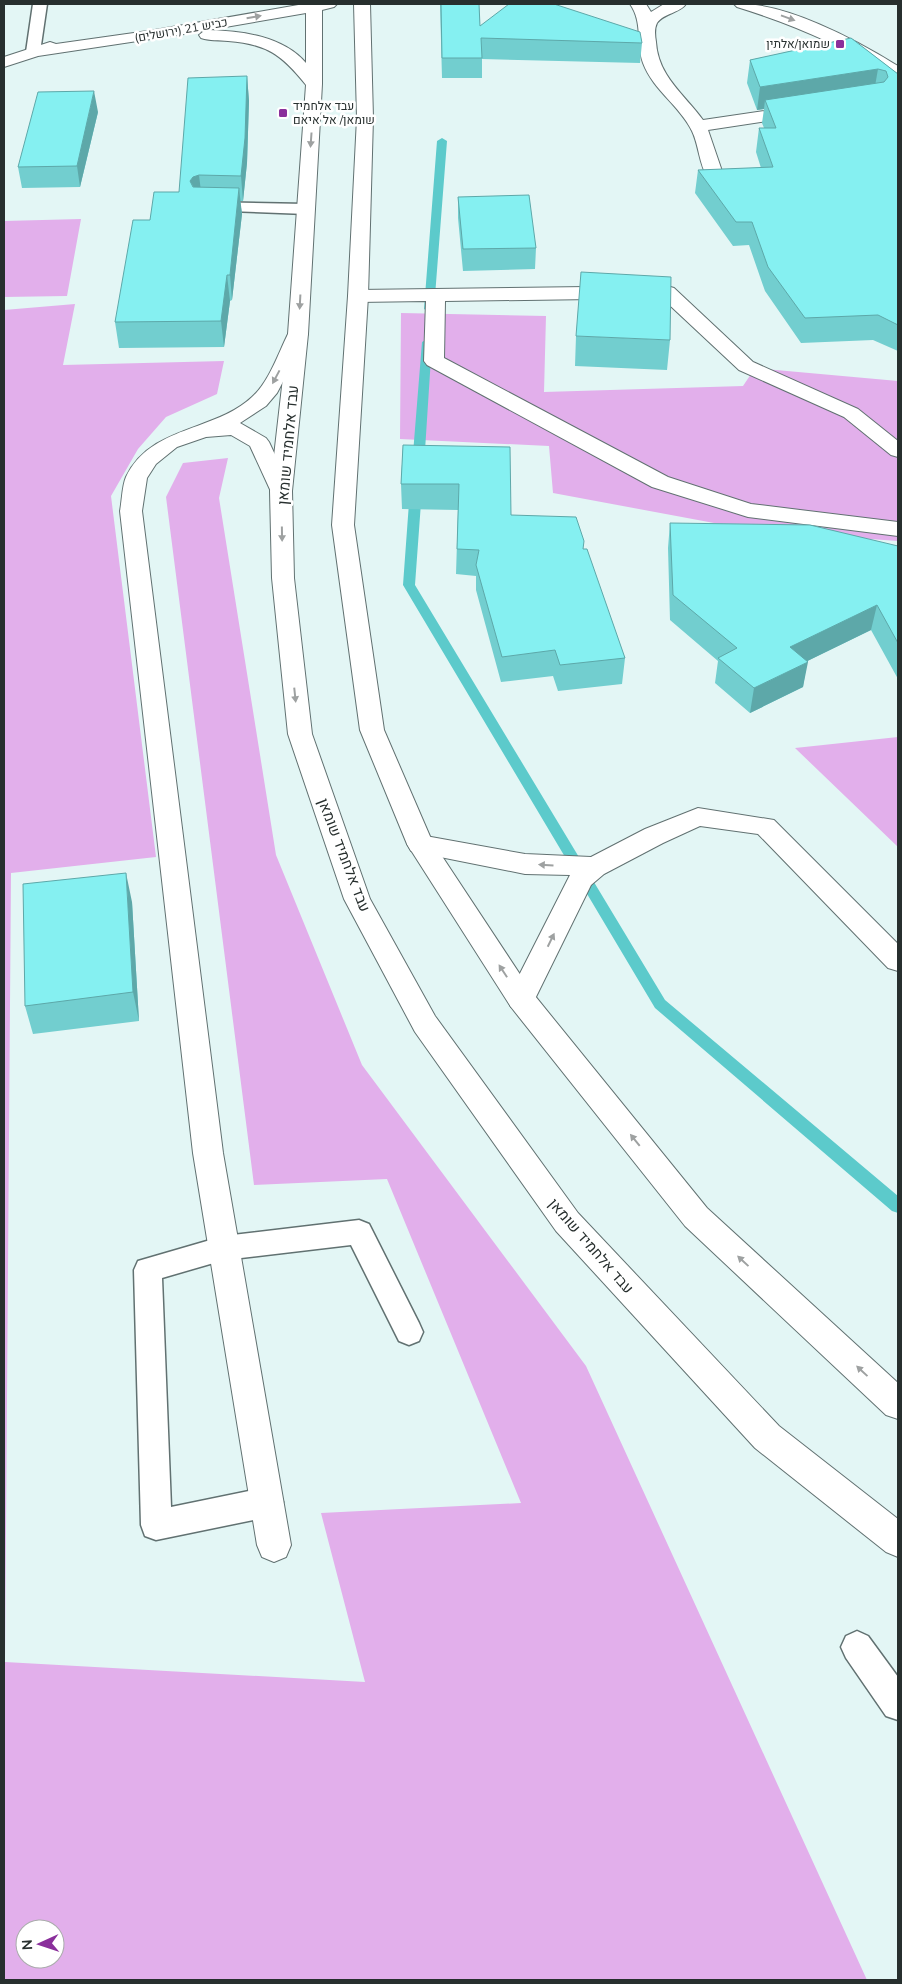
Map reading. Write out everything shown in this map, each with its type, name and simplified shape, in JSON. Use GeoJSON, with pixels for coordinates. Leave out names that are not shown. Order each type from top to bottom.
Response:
{"type":"FeatureCollection","features":[{"type":"Feature","properties":{"kind":"main road"},"geometry":{"type":"LineString","coordinates":[[362,4],[365,118],[358,296],[343,525],[372,730],[420,844],[521,999],[696,1217],[898,1404]]}},
{"type":"Feature","properties":{"kind":"main road"},"geometry":{"type":"LineString","coordinates":[[638,4],[646,15],[648,54],[653,68],[698,126],[706,144],[714,174]]}},
{"type":"Feature","properties":{"kind":"main road"},"geometry":{"type":"LineString","coordinates":[[647,28],[650,20],[659,12],[678,4]]}},
{"type":"Feature","properties":{"kind":"main road"},"geometry":{"type":"LineString","coordinates":[[742,4],[809,26],[872,57],[898,73]]}},
{"type":"Feature","properties":{"kind":"main road","name":"כביש 21 (ירושלים)"},"geometry":{"type":"LineString","coordinates":[[33,52],[155,35],[319,5]]}},
{"type":"Feature","properties":{"kind":"main road","name":"עבד אלחמיד שומאן"},"geometry":{"type":"LineString","coordinates":[[319,5],[298,334],[281,491],[283,578],[300,734],[357,899],[425,1024],[567,1222],[767,1437],[898,1540]]}},
{"type":"Feature","properties":{"kind":"main road","name":"כביש 21 (ירושלים)"},"geometry":{"type":"LineString","coordinates":[[4,62],[33,52],[106,33],[232,6]]}},
{"type":"Feature","properties":{"kind":"main road"},"geometry":{"type":"LineString","coordinates":[[842,24],[866,38],[898,62]]}},
{"type":"Feature","properties":{"kind":"main road"},"geometry":{"type":"LineString","coordinates":[[155,35],[210,35],[236,37],[266,43],[289,56],[314,84]]}},
{"type":"Feature","properties":{"kind":"main road"},"geometry":{"type":"LineString","coordinates":[[630,40],[647,46]]}},
{"type":"Feature","properties":{"kind":"main road"},"geometry":{"type":"LineString","coordinates":[[698,126],[815,108]]}},
{"type":"Feature","properties":{"kind":"main road"},"geometry":{"type":"LineString","coordinates":[[358,296],[667,292],[746,366],[852,413],[898,451]]}},
{"type":"Feature","properties":{"kind":"main road"},"geometry":{"type":"LineString","coordinates":[[436,295],[434,361],[660,482],[748,510],[898,529]]}},
{"type":"Feature","properties":{"kind":"main road"},"geometry":{"type":"LineString","coordinates":[[274,1546],[207,1144],[131,511],[136,478],[149,460],[170,443],[230,420],[259,402],[270,389],[298,334]]}},
{"type":"Feature","properties":{"kind":"main road"},"geometry":{"type":"LineString","coordinates":[[199,432],[236,428],[259,442],[281,491]]}},
{"type":"Feature","properties":{"kind":"main road"},"geometry":{"type":"LineString","coordinates":[[521,999],[581,879],[595,867],[654,836],[698,817],[765,826],[898,961]]}},
{"type":"Feature","properties":{"kind":"main road"},"geometry":{"type":"LineString","coordinates":[[420,844],[525,864],[595,867]]}},
{"type":"Feature","properties":{"kind":"lane"},"geometry":{"type":"LineString","coordinates":[[33,52],[40,4]]}},
{"type":"Feature","properties":{"kind":"lane"},"geometry":{"type":"LineString","coordinates":[[202,207],[306,208]]}},
{"type":"Feature","properties":{"kind":"lane"},"geometry":{"type":"LineString","coordinates":[[268,1502],[156,1525],[148,1270],[224,1248],[359,1232],[409,1332]]}},
{"type":"Feature","properties":{"kind":"lane"},"geometry":{"type":"LineString","coordinates":[[857,1647],[898,1704]]}},
{"type":"Feature","properties":{"kind":"shaded area"},"geometry":{"type":"Polygon","coordinates":[[[81,219],[67,296],[4,297],[4,221],[81,219]]]}},
{"type":"Feature","properties":{"kind":"shaded area"},"geometry":{"type":"Polygon","coordinates":[[[75,304],[63,365],[224,361],[217,394],[166,417],[138,449],[111,496],[156,857],[11,873],[5,1662],[365,1682],[321,1513],[521,1503],[387,1179],[254,1185],[166,497],[183,463],[228,458],[219,498],[276,855],[362,1065],[586,1366],[867,1980],[4,1980],[4,310],[75,304]]]}},
{"type":"Feature","properties":{"kind":"shaded area"},"geometry":{"type":"Polygon","coordinates":[[[401,313],[546,316],[544,392],[743,386],[755,368],[898,381],[898,541],[757,531],[553,493],[549,446],[400,439],[401,313]]]}},
{"type":"Feature","properties":{"kind":"shaded area"},"geometry":{"type":"Polygon","coordinates":[[[898,737],[898,847],[795,748],[898,737]]]}},
{"type":"Feature","properties":{"kind":"building"},"geometry":{"type":"Polygon","coordinates":[[[441,4],[479,4],[480,26],[509,4],[554,4],[640,32],[642,43],[481,38],[482,58],[442,58],[441,4]]]}},
{"type":"Feature","properties":{"kind":"building"},"geometry":{"type":"Polygon","coordinates":[[[851,38],[898,74],[898,325],[878,315],[805,318],[768,267],[752,222],[736,222],[698,170],[773,167],[759,128],[776,128],[765,100],[884,82],[888,77],[886,71],[878,69],[760,87],[750,60],[851,38]]]}},
{"type":"Feature","properties":{"kind":"building"},"geometry":{"type":"Polygon","coordinates":[[[247,76],[245,138],[241,176],[199,175],[193,177],[190,181],[193,187],[239,188],[230,275],[227,275],[221,321],[115,322],[133,220],[150,220],[154,192],[179,192],[188,78],[247,76]]]}},
{"type":"Feature","properties":{"kind":"building"},"geometry":{"type":"Polygon","coordinates":[[[94,91],[77,166],[18,167],[38,92],[94,91]]]}},
{"type":"Feature","properties":{"kind":"building"},"geometry":{"type":"Polygon","coordinates":[[[529,195],[536,248],[463,249],[458,197],[529,195]]]}},
{"type":"Feature","properties":{"kind":"building"},"geometry":{"type":"Polygon","coordinates":[[[581,272],[671,277],[670,340],[576,336],[581,272]]]}},
{"type":"Feature","properties":{"kind":"building"},"geometry":{"type":"Polygon","coordinates":[[[403,445],[510,447],[511,515],[576,517],[584,541],[583,549],[587,549],[625,658],[560,665],[555,650],[502,657],[476,565],[479,550],[457,549],[459,484],[401,484],[403,445]]]}},
{"type":"Feature","properties":{"kind":"building"},"geometry":{"type":"Polygon","coordinates":[[[670,523],[810,525],[898,546],[898,643],[877,605],[790,647],[808,662],[754,688],[718,658],[737,648],[673,595],[670,523]]]}},
{"type":"Feature","properties":{"kind":"building"},"geometry":{"type":"Polygon","coordinates":[[[126,873],[133,992],[25,1006],[23,884],[126,873]]]}},
{"type":"Feature","properties":{"kind":"waterway"},"geometry":{"type":"LineString","coordinates":[[429,309],[442,141]]}},
{"type":"Feature","properties":{"kind":"waterway"},"geometry":{"type":"LineString","coordinates":[[418,466],[427,342]]}},
{"type":"Feature","properties":{"kind":"waterway"},"geometry":{"type":"LineString","coordinates":[[416,489],[409,585],[660,1004],[898,1206]]}},
{"type":"Feature","properties":{"kind":"place","name":"שמואן/אלתין"},"geometry":{"type":"Point","coordinates":[840,44]}},
{"type":"Feature","properties":{"kind":"place","name":"עבד אלחמיד שומאן/ אל איאם"},"geometry":{"type":"Point","coordinates":[283,113]}}]}
